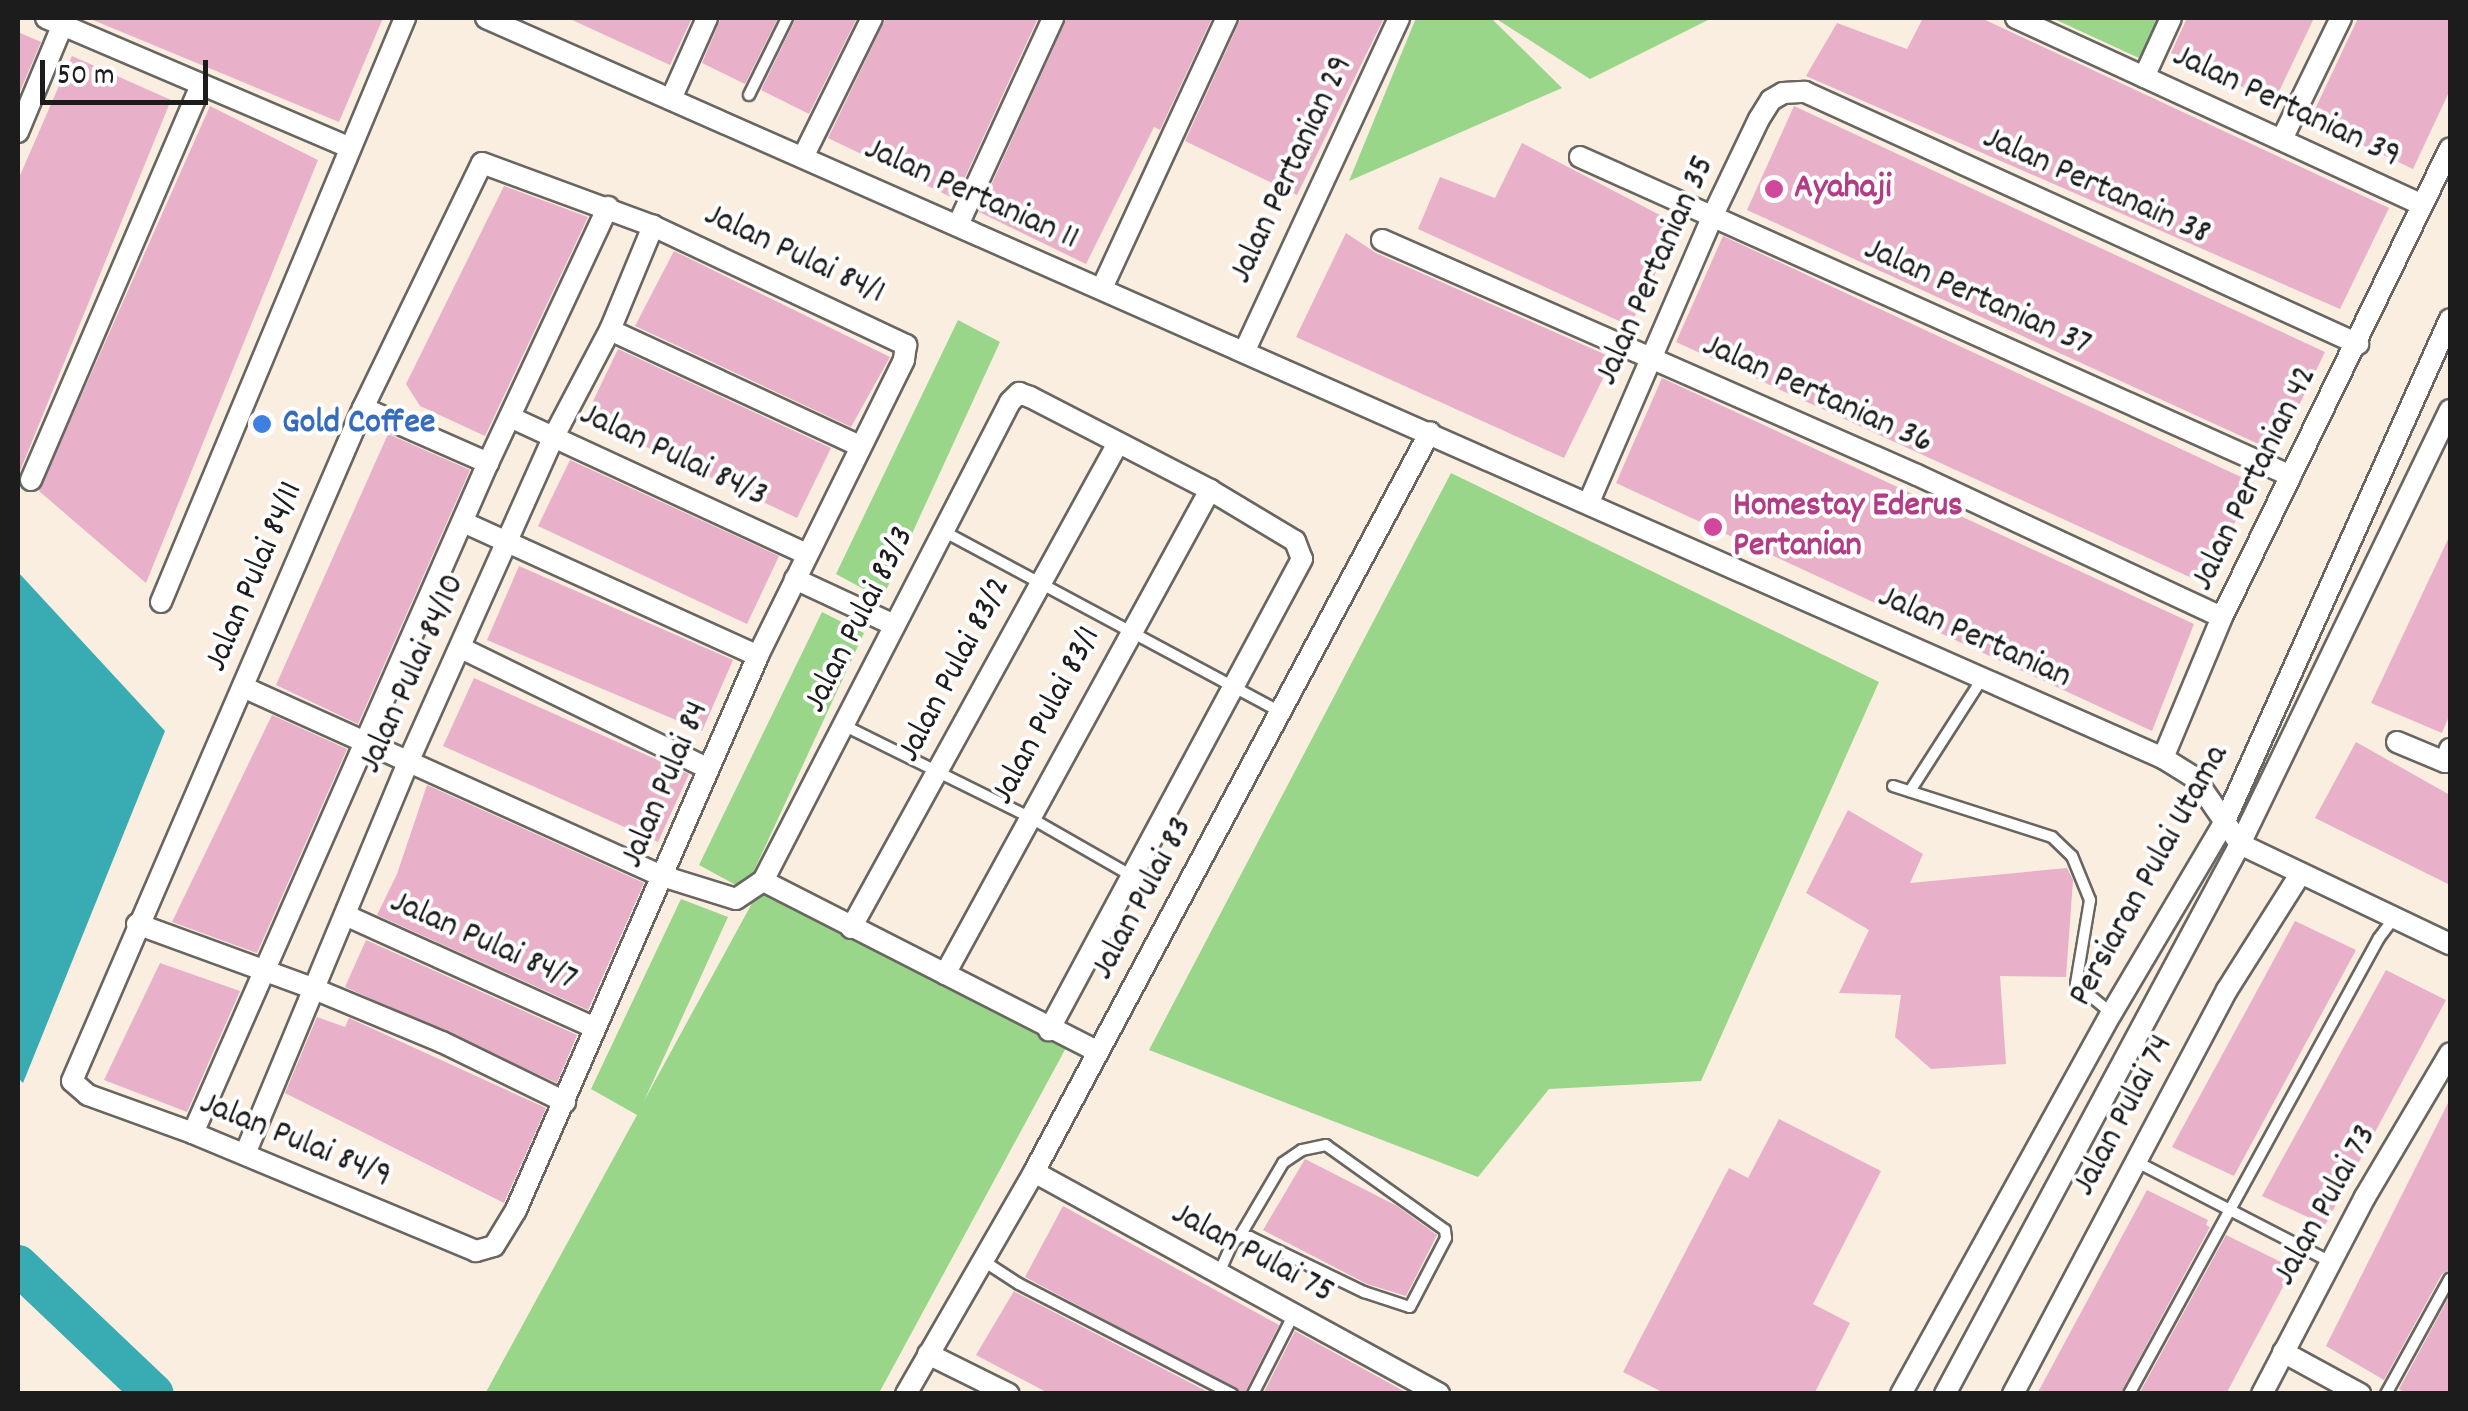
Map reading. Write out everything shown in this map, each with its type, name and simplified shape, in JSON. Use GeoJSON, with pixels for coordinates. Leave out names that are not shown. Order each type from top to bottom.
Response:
{"type":"FeatureCollection","features":[{"type":"Feature","properties":{"kind":"street"},"geometry":{"type":"LineString","coordinates":[[162,602],[405,18]]}},
{"type":"Feature","properties":{"kind":"street","name":"Jalan Pertanian 11"},"geometry":{"type":"LineString","coordinates":[[486,18],[528,26],[671,98],[1430,432]]}},
{"type":"Feature","properties":{"kind":"street"},"geometry":{"type":"LineString","coordinates":[[671,98],[707,18]]}},
{"type":"Feature","properties":{"kind":"street"},"geometry":{"type":"LineString","coordinates":[[803,156],[872,18]]}},
{"type":"Feature","properties":{"kind":"street"},"geometry":{"type":"LineString","coordinates":[[958,225],[1053,18]]}},
{"type":"Feature","properties":{"kind":"street"},"geometry":{"type":"LineString","coordinates":[[1102,288],[1227,18]]}},
{"type":"Feature","properties":{"kind":"street","name":"Jalan Pertanian 29"},"geometry":{"type":"LineString","coordinates":[[1244,350],[1399,18]]}},
{"type":"Feature","properties":{"kind":"street","name":"Jalan Pertanian 39"},"geometry":{"type":"LineString","coordinates":[[2016,18],[2421,204]]}},
{"type":"Feature","properties":{"kind":"street"},"geometry":{"type":"LineString","coordinates":[[2144,77],[2171,18]]}},
{"type":"Feature","properties":{"kind":"street"},"geometry":{"type":"LineString","coordinates":[[2282,139],[2341,18]]}},
{"type":"Feature","properties":{"kind":"street"},"geometry":{"type":"LineString","coordinates":[[18,132],[52,19],[349,147]]}},
{"type":"Feature","properties":{"kind":"street"},"geometry":{"type":"LineString","coordinates":[[31,480],[201,86]]}},
{"type":"Feature","properties":{"kind":"street","name":"Jalan Pertanian 35"},"geometry":{"type":"LineString","coordinates":[[1589,502],[1713,215],[1771,100],[1783,93],[1805,92]]}},
{"type":"Feature","properties":{"kind":"street","name":"Jalan Pertanain 38"},"geometry":{"type":"LineString","coordinates":[[1805,92],[2358,344]]}},
{"type":"Feature","properties":{"kind":"street","name":"Jalan Pertanian 42"},"geometry":{"type":"LineString","coordinates":[[2163,758],[2222,617],[2450,148]]}},
{"type":"Feature","properties":{"kind":"street","name":"Jalan Pertanian 37"},"geometry":{"type":"LineString","coordinates":[[1580,157],[2291,476]]}},
{"type":"Feature","properties":{"kind":"street","name":"Jalan Pulai 84/11"},"geometry":{"type":"LineString","coordinates":[[77,1089],[72,1081],[137,924],[363,408],[482,164],[653,226]]}},
{"type":"Feature","properties":{"kind":"street"},"geometry":{"type":"LineString","coordinates":[[193,1133],[261,971],[488,463],[608,207]]}},
{"type":"Feature","properties":{"kind":"street","name":"Jalan Pulai 84/10"},"geometry":{"type":"LineString","coordinates":[[245,1154],[409,760],[554,436],[610,330],[653,226]]}},
{"type":"Feature","properties":{"kind":"street","name":"Jalan Pulai 84/1"},"geometry":{"type":"LineString","coordinates":[[653,226],[906,346]]}},
{"type":"Feature","properties":{"kind":"street","name":"Jalan Pertanian 36"},"geometry":{"type":"LineString","coordinates":[[1382,240],[1654,358],[2222,617]]}},
{"type":"Feature","properties":{"kind":"street","name":"Persiaran Pulai Utama"},"geometry":{"type":"LineString","coordinates":[[1902,1394],[2112,1014],[2224,823],[2450,319]]}},
{"type":"Feature","properties":{"kind":"street"},"geometry":{"type":"LineString","coordinates":[[610,330],[860,446]]}},
{"type":"Feature","properties":{"kind":"street","name":"Jalan Pulai 84"},"geometry":{"type":"LineString","coordinates":[[487,1250],[516,1210],[758,656],[904,360],[906,346]]}},
{"type":"Feature","properties":{"kind":"street","name":"Jalan Pulai 83/3"},"geometry":{"type":"LineString","coordinates":[[763,880],[1010,402],[1019,393],[1117,444]]}},
{"type":"Feature","properties":{"kind":"street"},"geometry":{"type":"LineString","coordinates":[[363,408],[488,463]]}},
{"type":"Feature","properties":{"kind":"street","name":"Persiaran Pulai Utama"},"geometry":{"type":"LineString","coordinates":[[1945,1394],[2240,844],[2450,410]]}},
{"type":"Feature","properties":{"kind":"street","name":"Jalan Pulai 84/3"},"geometry":{"type":"LineString","coordinates":[[510,417],[807,554]]}},
{"type":"Feature","properties":{"kind":"street","name":"Jalan Pertanian"},"geometry":{"type":"LineString","coordinates":[[1430,432],[2163,758]]}},
{"type":"Feature","properties":{"kind":"street","name":"Jalan Pulai 83"},"geometry":{"type":"LineString","coordinates":[[906,1394],[1034,1172],[1430,432]]}},
{"type":"Feature","properties":{"kind":"street"},"geometry":{"type":"LineString","coordinates":[[1049,1030],[1302,558],[1301,548],[1210,490],[1117,444]]}},
{"type":"Feature","properties":{"kind":"street","name":"Jalan Pulai 83/2"},"geometry":{"type":"LineString","coordinates":[[852,928],[1117,444]]}},
{"type":"Feature","properties":{"kind":"street","name":"Jalan Pulai 83/1"},"geometry":{"type":"LineString","coordinates":[[945,974],[1129,631],[1210,490]]}},
{"type":"Feature","properties":{"kind":"street"},"geometry":{"type":"LineString","coordinates":[[462,522],[758,656]]}},
{"type":"Feature","properties":{"kind":"street"},"geometry":{"type":"LineString","coordinates":[[795,579],[894,625]]}},
{"type":"Feature","properties":{"kind":"street"},"geometry":{"type":"LineString","coordinates":[[460,648],[708,768]]}},
{"type":"Feature","properties":{"kind":"street"},"geometry":{"type":"LineString","coordinates":[[243,687],[662,876],[736,899],[763,880],[1098,1052]]}},
{"type":"Feature","properties":{"kind":"street"},"geometry":{"type":"LineString","coordinates":[[2397,742],[2444,762],[2450,750]]}},
{"type":"Feature","properties":{"kind":"street"},"geometry":{"type":"LineString","coordinates":[[2163,758],[2194,776],[2240,844],[2450,944]]}},
{"type":"Feature","properties":{"kind":"street","name":"Jalan Pulai 74"},"geometry":{"type":"LineString","coordinates":[[2013,1394],[2227,990],[2301,873]]}},
{"type":"Feature","properties":{"kind":"street","name":"Jalan Pulai 84/7"},"geometry":{"type":"LineString","coordinates":[[345,915],[594,1028]]}},
{"type":"Feature","properties":{"kind":"street"},"geometry":{"type":"LineString","coordinates":[[137,924],[312,988],[442,1042],[565,1102]]}},
{"type":"Feature","properties":{"kind":"street","name":"Jalan Pulai 73"},"geometry":{"type":"LineString","coordinates":[[2262,1394],[2331,1262],[2450,1053]]}},
{"type":"Feature","properties":{"kind":"street","name":"Jalan Pulai 84/9"},"geometry":{"type":"LineString","coordinates":[[77,1089],[476,1251],[487,1250]]}},
{"type":"Feature","properties":{"kind":"street","name":"Jalan Pulai 75"},"geometry":{"type":"LineString","coordinates":[[1034,1172],[1439,1394]]}},
{"type":"Feature","properties":{"kind":"street"},"geometry":{"type":"LineString","coordinates":[[2283,1352],[2360,1394]]}},
{"type":"Feature","properties":{"kind":"street"},"geometry":{"type":"LineString","coordinates":[[928,1354],[1009,1394]]}},
{"type":"Feature","properties":{"kind":"lane"},"geometry":{"type":"LineString","coordinates":[[749,95],[788,18]]}},
{"type":"Feature","properties":{"kind":"lane"},"geometry":{"type":"LineString","coordinates":[[943,531],[1037,585],[1280,712]]}},
{"type":"Feature","properties":{"kind":"lane"},"geometry":{"type":"LineString","coordinates":[[1910,791],[1983,678]]}},
{"type":"Feature","properties":{"kind":"lane"},"geometry":{"type":"LineString","coordinates":[[842,724],[1030,817],[1132,876]]}},
{"type":"Feature","properties":{"kind":"lane"},"geometry":{"type":"LineString","coordinates":[[1893,786],[2052,837],[2072,856],[2090,900],[2076,984],[2112,1014]]}},
{"type":"Feature","properties":{"kind":"lane"},"geometry":{"type":"LineString","coordinates":[[2129,1394],[2378,938],[2395,918]]}},
{"type":"Feature","properties":{"kind":"lane"},"geometry":{"type":"LineString","coordinates":[[1219,1273],[1223,1258],[1283,1164],[1302,1150],[1326,1145],[1445,1230],[1446,1238],[1410,1307],[1364,1292],[1240,1236]]}},
{"type":"Feature","properties":{"kind":"lane"},"geometry":{"type":"LineString","coordinates":[[2138,1162],[2331,1262]]}},
{"type":"Feature","properties":{"kind":"lane"},"geometry":{"type":"LineString","coordinates":[[982,1260],[1232,1394]]}},
{"type":"Feature","properties":{"kind":"lane"},"geometry":{"type":"LineString","coordinates":[[2386,1394],[2450,1278]]}},
{"type":"Feature","properties":{"kind":"lane"},"geometry":{"type":"LineString","coordinates":[[1253,1394],[1294,1313]]}},
{"type":"Feature","properties":{"kind":"green space"},"geometry":{"type":"Polygon","coordinates":[[[1416,18],[1491,18],[1562,88],[1349,181],[1416,18]]]}},
{"type":"Feature","properties":{"kind":"green space"},"geometry":{"type":"Polygon","coordinates":[[[1495,18],[1712,18],[1590,79],[1495,18]]]}},
{"type":"Feature","properties":{"kind":"green space"},"geometry":{"type":"Polygon","coordinates":[[[2052,18],[2161,18],[2141,59],[2052,18]]]}},
{"type":"Feature","properties":{"kind":"green space"},"geometry":{"type":"Polygon","coordinates":[[[958,320],[1000,342],[882,599],[836,574],[958,320]]]}},
{"type":"Feature","properties":{"kind":"green space"},"geometry":{"type":"Polygon","coordinates":[[[1451,473],[1879,682],[1701,1081],[1549,1089],[1478,1177],[1149,1050],[1451,473]]]}},
{"type":"Feature","properties":{"kind":"green space"},"geometry":{"type":"Polygon","coordinates":[[[822,612],[864,633],[745,890],[699,865],[822,612]]]}},
{"type":"Feature","properties":{"kind":"green space"},"geometry":{"type":"Polygon","coordinates":[[[763,883],[1067,1046],[879,1393],[485,1394],[637,1115],[591,1089],[681,899],[728,917],[644,1101],[763,883]]]}},
{"type":"Feature","properties":{"kind":"water"},"geometry":{"type":"Polygon","coordinates":[[[18,572],[165,731],[23,1083],[18,1078],[18,572]]]}},
{"type":"Feature","properties":{"kind":"building"},"geometry":{"type":"Polygon","coordinates":[[[88,18],[383,18],[339,122],[88,18]]]}},
{"type":"Feature","properties":{"kind":"building"},"geometry":{"type":"Polygon","coordinates":[[[568,18],[692,18],[670,65],[568,18]]]}},
{"type":"Feature","properties":{"kind":"building"},"geometry":{"type":"Polygon","coordinates":[[[721,18],[778,18],[745,84],[702,63],[721,18]]]}},
{"type":"Feature","properties":{"kind":"building"},"geometry":{"type":"Polygon","coordinates":[[[796,18],[857,18],[809,114],[761,90],[796,18]]]}},
{"type":"Feature","properties":{"kind":"building"},"geometry":{"type":"Polygon","coordinates":[[[886,18],[1038,18],[955,199],[828,138],[886,18]]]}},
{"type":"Feature","properties":{"kind":"building"},"geometry":{"type":"Polygon","coordinates":[[[1067,18],[1212,18],[1160,130],[1154,127],[1086,264],[979,212],[1067,18]]]}},
{"type":"Feature","properties":{"kind":"building"},"geometry":{"type":"Polygon","coordinates":[[[1241,18],[1384,18],[1297,195],[1185,141],[1241,18]]]}},
{"type":"Feature","properties":{"kind":"building"},"geometry":{"type":"Polygon","coordinates":[[[1923,18],[1981,18],[2389,208],[2340,309],[1806,76],[1837,23],[1907,49],[1923,18]]]}},
{"type":"Feature","properties":{"kind":"building"},"geometry":{"type":"Polygon","coordinates":[[[2187,18],[2314,18],[2274,102],[2171,53],[2187,18]]]}},
{"type":"Feature","properties":{"kind":"building"},"geometry":{"type":"Polygon","coordinates":[[[2358,18],[2450,18],[2450,90],[2413,169],[2310,120],[2358,18]]]}},
{"type":"Feature","properties":{"kind":"building"},"geometry":{"type":"Polygon","coordinates":[[[18,32],[41,42],[18,96],[18,32]]]}},
{"type":"Feature","properties":{"kind":"building"},"geometry":{"type":"Polygon","coordinates":[[[72,56],[171,100],[20,471],[18,180],[72,56]]]}},
{"type":"Feature","properties":{"kind":"building"},"geometry":{"type":"Polygon","coordinates":[[[210,106],[318,160],[146,583],[39,491],[210,106]]]}},
{"type":"Feature","properties":{"kind":"building"},"geometry":{"type":"Polygon","coordinates":[[[1794,106],[2325,352],[2276,452],[1747,210],[1794,106]]]}},
{"type":"Feature","properties":{"kind":"building"},"geometry":{"type":"Polygon","coordinates":[[[1522,143],[1679,225],[1630,326],[1418,229],[1440,177],[1495,198],[1522,143]]]}},
{"type":"Feature","properties":{"kind":"building"},"geometry":{"type":"Polygon","coordinates":[[[504,186],[588,217],[485,436],[420,406],[406,384],[504,186]]]}},
{"type":"Feature","properties":{"kind":"building"},"geometry":{"type":"Polygon","coordinates":[[[1346,233],[1376,253],[1613,358],[1564,458],[1296,337],[1346,233]]]}},
{"type":"Feature","properties":{"kind":"building"},"geometry":{"type":"Polygon","coordinates":[[[1723,236],[2254,483],[2205,584],[1676,342],[1723,236]]]}},
{"type":"Feature","properties":{"kind":"building"},"geometry":{"type":"Polygon","coordinates":[[[674,251],[890,357],[851,427],[635,326],[674,251]]]}},
{"type":"Feature","properties":{"kind":"building"},"geometry":{"type":"Polygon","coordinates":[[[618,349],[831,448],[797,518],[585,418],[618,349]]]}},
{"type":"Feature","properties":{"kind":"building"},"geometry":{"type":"Polygon","coordinates":[[[1662,378],[2194,624],[2152,731],[1616,483],[1662,378]]]}},
{"type":"Feature","properties":{"kind":"building"},"geometry":{"type":"Polygon","coordinates":[[[388,434],[470,470],[358,724],[276,685],[388,434]]]}},
{"type":"Feature","properties":{"kind":"building"},"geometry":{"type":"Polygon","coordinates":[[[570,460],[779,556],[747,624],[538,526],[570,460]]]}},
{"type":"Feature","properties":{"kind":"building"},"geometry":{"type":"Polygon","coordinates":[[[2450,535],[2450,714],[2442,733],[2371,703],[2450,535]]]}},
{"type":"Feature","properties":{"kind":"building"},"geometry":{"type":"Polygon","coordinates":[[[519,566],[733,660],[702,731],[487,640],[519,566]]]}},
{"type":"Feature","properties":{"kind":"building"},"geometry":{"type":"Polygon","coordinates":[[[474,678],[689,774],[658,842],[443,746],[474,678]]]}},
{"type":"Feature","properties":{"kind":"building"},"geometry":{"type":"Polygon","coordinates":[[[272,715],[347,749],[257,953],[172,922],[272,715]]]}},
{"type":"Feature","properties":{"kind":"building"},"geometry":{"type":"Polygon","coordinates":[[[2356,742],[2450,795],[2450,885],[2315,818],[2356,742]]]}},
{"type":"Feature","properties":{"kind":"building"},"geometry":{"type":"Polygon","coordinates":[[[427,785],[644,883],[588,1010],[377,915],[397,874],[427,785]]]}},
{"type":"Feature","properties":{"kind":"building"},"geometry":{"type":"Polygon","coordinates":[[[1848,810],[1923,854],[1910,883],[2067,868],[2073,880],[2066,977],[2000,976],[2006,1064],[1931,1069],[1895,1037],[1901,995],[1839,993],[1869,930],[1806,893],[1848,810]]]}},
{"type":"Feature","properties":{"kind":"building"},"geometry":{"type":"Polygon","coordinates":[[[2295,921],[2356,950],[2234,1176],[2172,1147],[2295,921]]]}},
{"type":"Feature","properties":{"kind":"building"},"geometry":{"type":"Polygon","coordinates":[[[366,940],[577,1035],[557,1083],[345,987],[366,940]]]}},
{"type":"Feature","properties":{"kind":"building"},"geometry":{"type":"Polygon","coordinates":[[[160,963],[240,991],[187,1112],[104,1080],[160,963]]]}},
{"type":"Feature","properties":{"kind":"building"},"geometry":{"type":"Polygon","coordinates":[[[2386,970],[2446,1000],[2325,1225],[2262,1196],[2386,970]]]}},
{"type":"Feature","properties":{"kind":"building"},"geometry":{"type":"Polygon","coordinates":[[[317,1017],[345,1027],[349,1018],[546,1108],[504,1203],[285,1093],[317,1017]]]}},
{"type":"Feature","properties":{"kind":"building"},"geometry":{"type":"Polygon","coordinates":[[[2450,1099],[2450,1269],[2442,1274],[2384,1380],[2326,1346],[2450,1099]]]}},
{"type":"Feature","properties":{"kind":"building"},"geometry":{"type":"Polygon","coordinates":[[[1779,1119],[1881,1171],[1813,1304],[1850,1323],[1814,1394],[1666,1394],[1623,1372],[1729,1168],[1748,1178],[1779,1119]]]}},
{"type":"Feature","properties":{"kind":"building"},"geometry":{"type":"Polygon","coordinates":[[[1305,1159],[1397,1206],[1437,1235],[1406,1296],[1367,1284],[1263,1230],[1305,1159]]]}},
{"type":"Feature","properties":{"kind":"building"},"geometry":{"type":"Polygon","coordinates":[[[2147,1190],[2208,1220],[2206,1225],[2210,1227],[2120,1394],[2037,1394],[2147,1190]]]}},
{"type":"Feature","properties":{"kind":"building"},"geometry":{"type":"Polygon","coordinates":[[[1063,1206],[1279,1325],[1244,1394],[1025,1277],[1063,1206]]]}},
{"type":"Feature","properties":{"kind":"building"},"geometry":{"type":"Polygon","coordinates":[[[2226,1235],[2293,1268],[2226,1394],[2139,1394],[2226,1235]]]}},
{"type":"Feature","properties":{"kind":"building"},"geometry":{"type":"Polygon","coordinates":[[[1014,1291],[1212,1394],[1050,1394],[976,1355],[1014,1291]]]}},
{"type":"Feature","properties":{"kind":"building"},"geometry":{"type":"Polygon","coordinates":[[[2450,1295],[2450,1394],[2407,1394],[2399,1389],[2450,1295]]]}},
{"type":"Feature","properties":{"kind":"building"},"geometry":{"type":"Polygon","coordinates":[[[1295,1331],[1409,1394],[1263,1394],[1295,1331]]]}},
{"type":"Feature","properties":{"kind":"waterway"},"geometry":{"type":"LineString","coordinates":[[18,1265],[154,1394]]}},
{"type":"Feature","properties":{"kind":"place","name":"Ayahaji"},"geometry":{"type":"Point","coordinates":[1774,189]}},
{"type":"Feature","properties":{"kind":"place","name":"Gold Coffee"},"geometry":{"type":"Point","coordinates":[262,424]}},
{"type":"Feature","properties":{"kind":"place","name":"Homestay Ederus Pertanian"},"geometry":{"type":"Point","coordinates":[1713,527]}}]}
